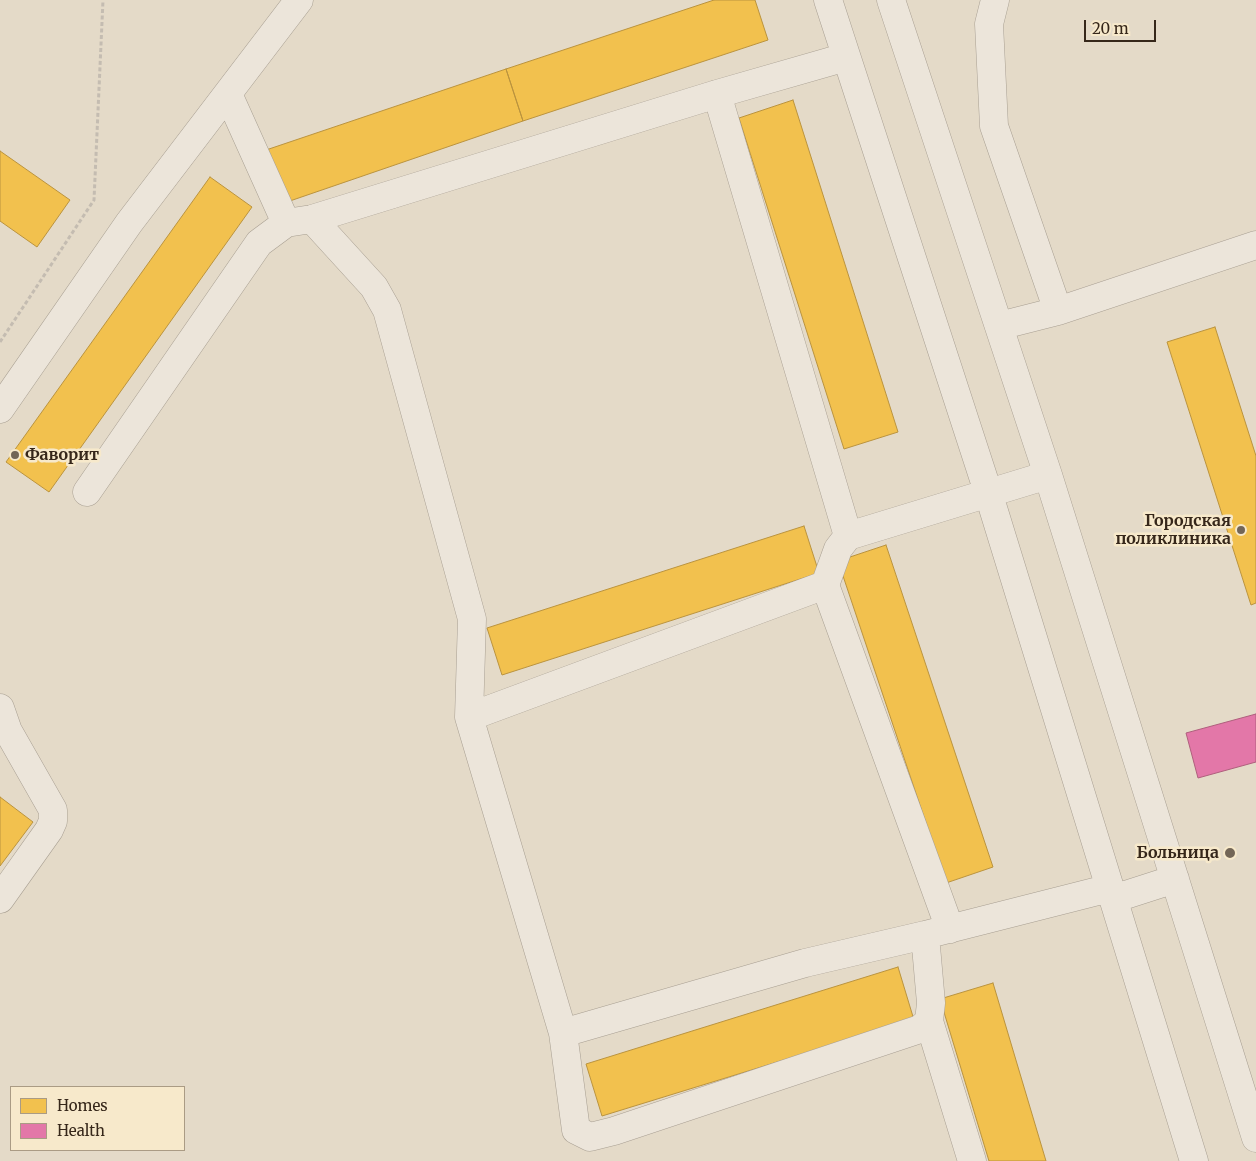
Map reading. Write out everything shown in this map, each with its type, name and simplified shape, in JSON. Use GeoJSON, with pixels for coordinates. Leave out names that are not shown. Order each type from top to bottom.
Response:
{"type":"FeatureCollection","features":[{"type":"Feature","properties":{"kind":"street"},"geometry":{"type":"LineString","coordinates":[[0,409],[130,223],[300,0]]}},
{"type":"Feature","properties":{"kind":"street"},"geometry":{"type":"LineString","coordinates":[[828,0],[989,495],[1194,1161]]}},
{"type":"Feature","properties":{"kind":"street"},"geometry":{"type":"LineString","coordinates":[[891,0],[1048,475],[1256,1138]]}},
{"type":"Feature","properties":{"kind":"street"},"geometry":{"type":"LineString","coordinates":[[995,0],[989,24],[994,126],[1058,311]]}},
{"type":"Feature","properties":{"kind":"street"},"geometry":{"type":"LineString","coordinates":[[87,492],[259,244],[299,221],[846,56]]}},
{"type":"Feature","properties":{"kind":"street"},"geometry":{"type":"LineString","coordinates":[[228,94],[299,221],[374,287],[387,310],[472,619],[469,717],[564,1033],[576,1130],[590,1137],[614,1131],[920,1029],[929,1021]]}},
{"type":"Feature","properties":{"kind":"street"},"geometry":{"type":"LineString","coordinates":[[717,94],[848,536]]}},
{"type":"Feature","properties":{"kind":"street"},"geometry":{"type":"LineString","coordinates":[[999,326],[1058,311],[1256,245]]}},
{"type":"Feature","properties":{"kind":"street"},"geometry":{"type":"LineString","coordinates":[[972,1161],[929,1021],[937,932],[825,585],[838,549],[848,536],[989,495],[1048,475]]}},
{"type":"Feature","properties":{"kind":"street"},"geometry":{"type":"LineString","coordinates":[[469,717],[825,585]]}},
{"type":"Feature","properties":{"kind":"street"},"geometry":{"type":"LineString","coordinates":[[0,708],[8,731],[53,810],[53,821],[50,830],[0,899]]}},
{"type":"Feature","properties":{"kind":"street"},"geometry":{"type":"LineString","coordinates":[[564,1033],[805,964],[937,932],[1175,879]]}},
{"type":"Feature","properties":{"kind":"path"},"geometry":{"type":"LineString","coordinates":[[0,342],[94,200],[103,0]]}},
{"type":"Feature","properties":{"kind":"building: Homes"},"geometry":{"type":"Polygon","coordinates":[[[714,0],[755,0],[768,40],[523,121],[506,69],[714,0]]]}},
{"type":"Feature","properties":{"kind":"building: Homes"},"geometry":{"type":"Polygon","coordinates":[[[506,69],[523,121],[284,203],[266,150],[506,69]]]}},
{"type":"Feature","properties":{"kind":"building: Homes"},"geometry":{"type":"Polygon","coordinates":[[[793,100],[898,432],[844,449],[739,118],[793,100]]]}},
{"type":"Feature","properties":{"kind":"building: Homes"},"geometry":{"type":"Polygon","coordinates":[[[0,151],[70,200],[37,247],[0,221],[0,151]]]}},
{"type":"Feature","properties":{"kind":"building: Homes"},"geometry":{"type":"Polygon","coordinates":[[[210,177],[252,207],[49,492],[6,462],[210,177]]]}},
{"type":"Feature","properties":{"kind":"building: Homes","name":"Городская поликлиника"},"geometry":{"type":"Polygon","coordinates":[[[1215,327],[1256,456],[1256,603],[1251,605],[1167,342],[1215,327]]]}},
{"type":"Feature","properties":{"kind":"building: Homes"},"geometry":{"type":"Polygon","coordinates":[[[804,526],[819,573],[502,675],[487,628],[804,526]]]}},
{"type":"Feature","properties":{"kind":"building: Homes"},"geometry":{"type":"Polygon","coordinates":[[[886,545],[993,867],[946,883],[838,561],[886,545]]]}},
{"type":"Feature","properties":{"kind":"building: Homes"},"geometry":{"type":"Polygon","coordinates":[[[0,797],[33,822],[0,866],[0,797]]]}},
{"type":"Feature","properties":{"kind":"building: Homes"},"geometry":{"type":"Polygon","coordinates":[[[898,967],[914,1020],[602,1116],[586,1064],[898,967]]]}},
{"type":"Feature","properties":{"kind":"building: Homes"},"geometry":{"type":"Polygon","coordinates":[[[993,983],[1046,1161],[989,1161],[940,999],[993,983]]]}},
{"type":"Feature","properties":{"kind":"building: Health"},"geometry":{"type":"Polygon","coordinates":[[[1256,714],[1256,762],[1198,778],[1186,733],[1256,714]]]}},
{"type":"Feature","properties":{"kind":"place","name":"Фаворит"},"geometry":{"type":"Point","coordinates":[15,455]}},
{"type":"Feature","properties":{"kind":"place","name":"Городская поликлиника"},"geometry":{"type":"Point","coordinates":[1241,530]}},
{"type":"Feature","properties":{"kind":"place","name":"Больница"},"geometry":{"type":"Point","coordinates":[1230,853]}}]}
